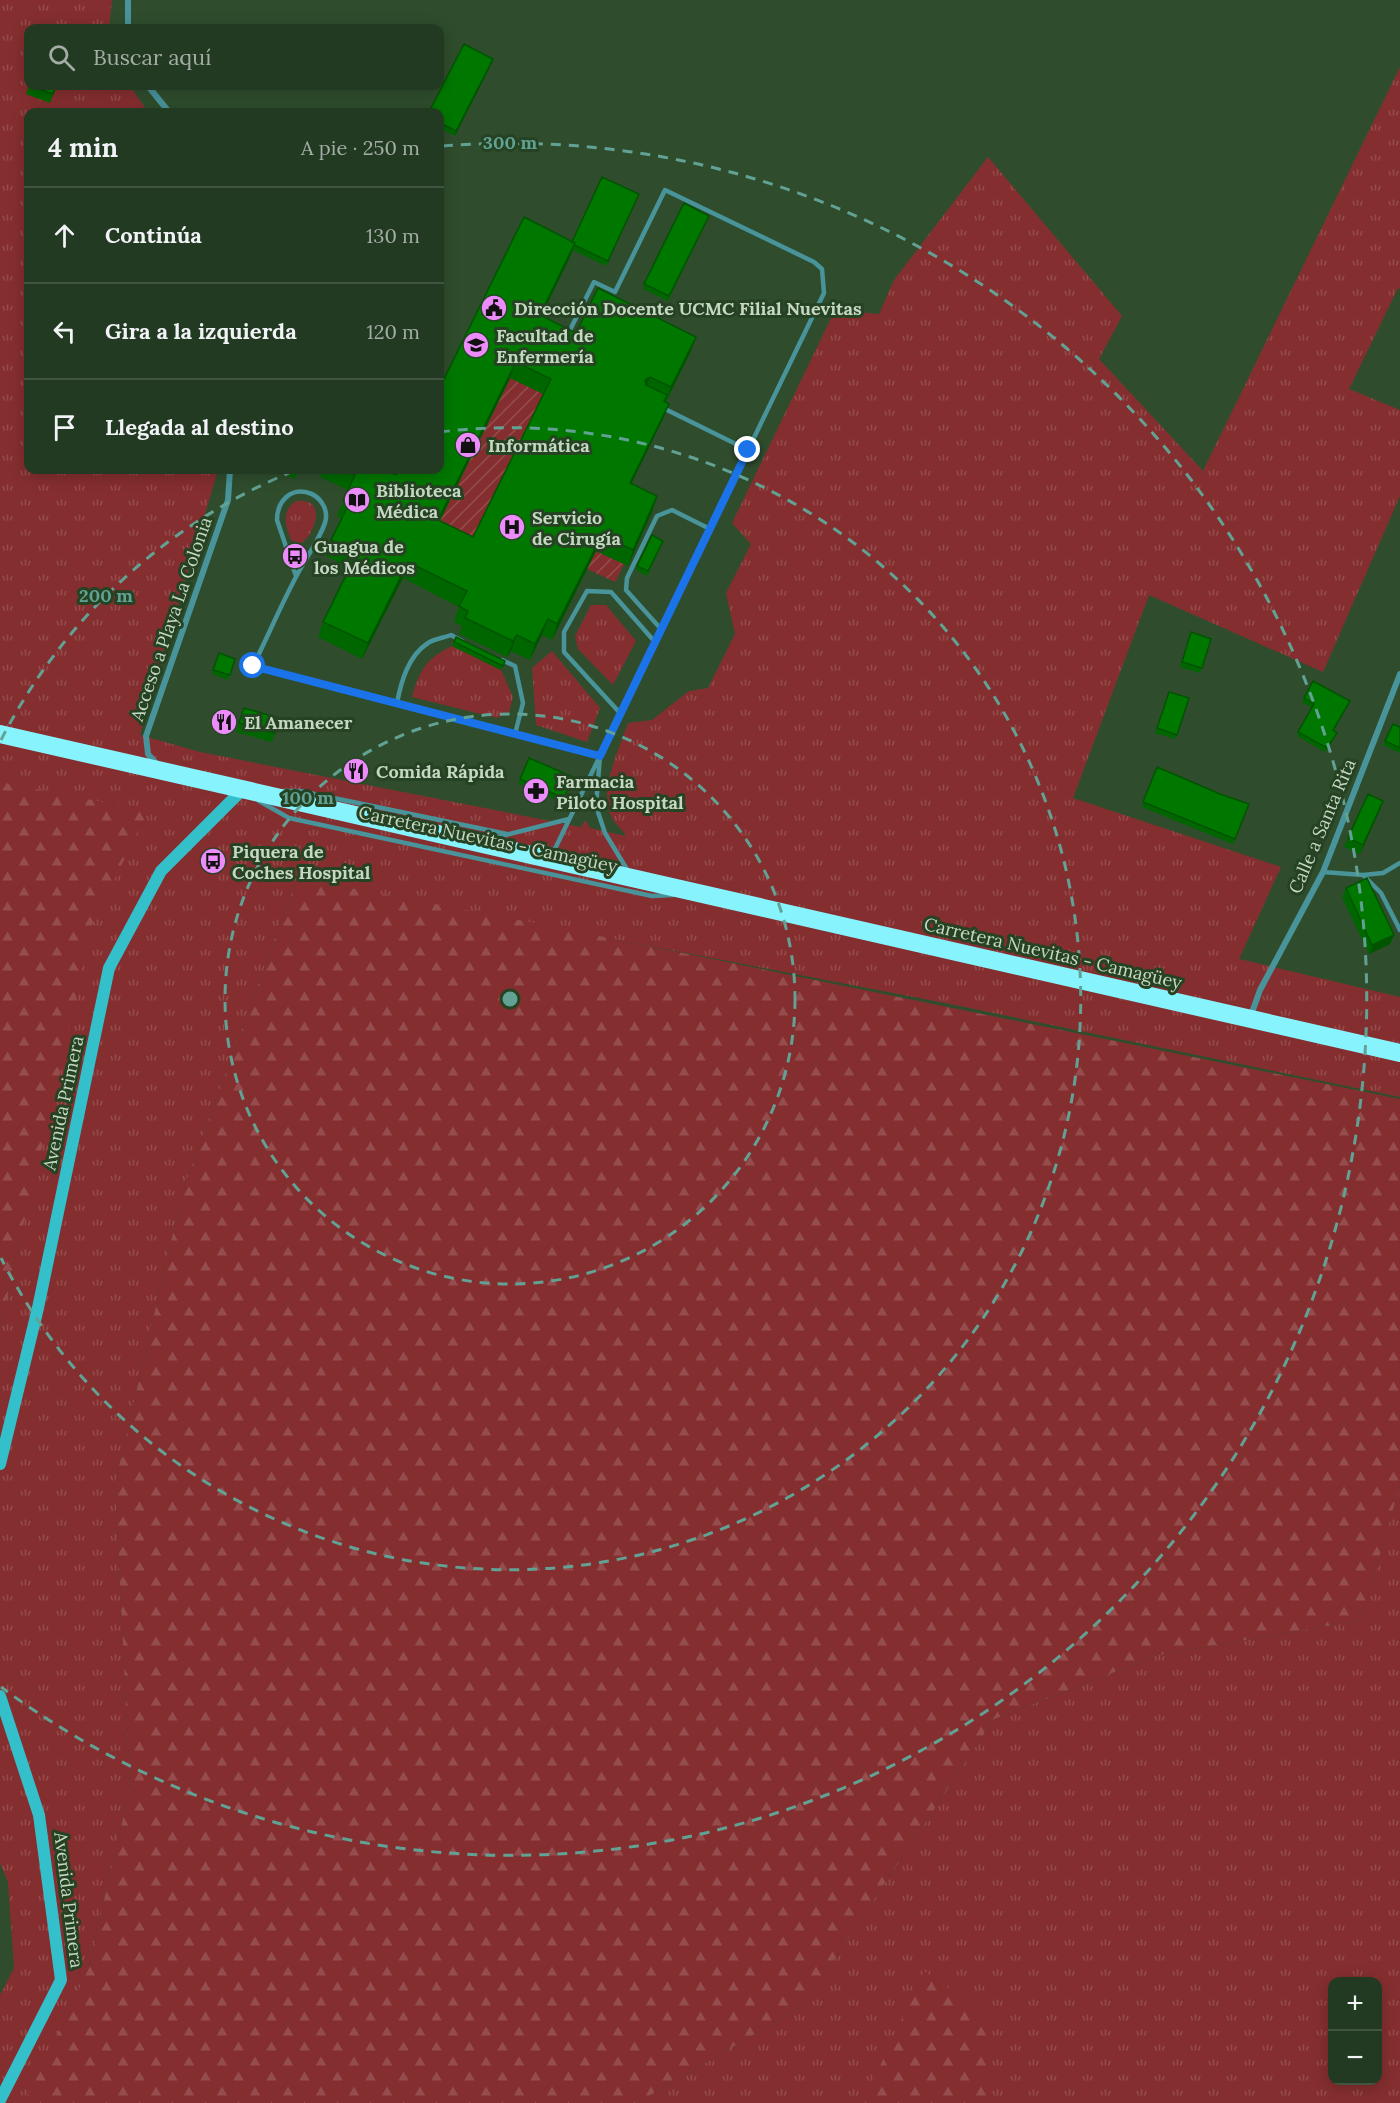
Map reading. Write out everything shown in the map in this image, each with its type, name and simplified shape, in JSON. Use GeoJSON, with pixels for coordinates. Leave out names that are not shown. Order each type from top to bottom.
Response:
{"type":"FeatureCollection","features":[{"type":"Feature","properties":{"kind":"highway","name":"Carretera Nuevitas - Camagüey"},"geometry":{"type":"LineString","coordinates":[[0,734],[1400,1053]]}},
{"type":"Feature","properties":{"kind":"main road","name":"Avenida Primera"},"geometry":{"type":"LineString","coordinates":[[0,1464],[38,1308],[109,968],[161,871],[241,790]]}},
{"type":"Feature","properties":{"kind":"main road","name":"Avenida Primera"},"geometry":{"type":"LineString","coordinates":[[0,1696],[39,1815],[61,1980],[0,2100]]}},
{"type":"Feature","properties":{"kind":"street"},"geometry":{"type":"LineString","coordinates":[[128,0],[128,24]]}},
{"type":"Feature","properties":{"kind":"street"},"geometry":{"type":"LineString","coordinates":[[151,90],[166,108]]}},
{"type":"Feature","properties":{"kind":"street","name":"Acceso a Playa La Colonia"},"geometry":{"type":"LineString","coordinates":[[165,772],[148,754],[146,736],[228,500],[230,474]]}},
{"type":"Feature","properties":{"kind":"street","name":"Calle a Santa Rita"},"geometry":{"type":"LineString","coordinates":[[1249,1019],[1260,990],[1323,872],[1400,674]]}},
{"type":"Feature","properties":{"kind":"lane"},"geometry":{"type":"LineString","coordinates":[[549,860],[824,293],[822,269],[814,262],[665,190],[615,292],[594,282],[566,338]]}},
{"type":"Feature","properties":{"kind":"lane"},"geometry":{"type":"LineString","coordinates":[[653,403],[748,450]]}},
{"type":"Feature","properties":{"kind":"lane"},"geometry":{"type":"LineString","coordinates":[[296,576],[277,520],[277,512],[285,498],[300,492],[315,496],[325,509],[325,525],[296,576],[253,666],[600,756]]}},
{"type":"Feature","properties":{"kind":"lane"},"geometry":{"type":"LineString","coordinates":[[661,629],[626,590],[627,578],[657,516],[672,510],[710,529]]}},
{"type":"Feature","properties":{"kind":"lane"},"geometry":{"type":"LineString","coordinates":[[620,713],[564,652],[564,632],[587,591],[611,592],[655,642]]}},
{"type":"Feature","properties":{"kind":"lane"},"geometry":{"type":"LineString","coordinates":[[398,703],[401,682],[415,653],[429,642],[451,636],[472,646]]}},
{"type":"Feature","properties":{"kind":"lane"},"geometry":{"type":"LineString","coordinates":[[494,656],[515,666],[523,703],[515,734]]}},
{"type":"Feature","properties":{"kind":"lane"},"geometry":{"type":"LineString","coordinates":[[600,756],[596,806],[605,833],[633,879]]}},
{"type":"Feature","properties":{"kind":"lane"},"geometry":{"type":"LineString","coordinates":[[241,790],[300,790],[507,834]]}},
{"type":"Feature","properties":{"kind":"lane","name":"Carretera Nuevitas - Camagüey"},"geometry":{"type":"LineString","coordinates":[[241,790],[289,818],[652,896],[698,894]]}},
{"type":"Feature","properties":{"kind":"lane"},"geometry":{"type":"LineString","coordinates":[[472,843],[569,819]]}},
{"type":"Feature","properties":{"kind":"lane"},"geometry":{"type":"LineString","coordinates":[[1323,872],[1363,875],[1383,873],[1400,863]]}},
{"type":"Feature","properties":{"kind":"lane"},"geometry":{"type":"LineString","coordinates":[[1363,875],[1382,893],[1400,930]]}},
{"type":"Feature","properties":{"kind":"green space"},"geometry":{"type":"Polygon","coordinates":[[[0,0],[112,0],[109,24],[24,24],[24,90],[133,90],[145,108],[24,108],[24,474],[217,474],[140,735],[200,752],[581,827],[585,820],[590,828],[626,836],[612,818],[607,795],[611,770],[628,723],[652,720],[689,691],[708,688],[735,634],[726,593],[751,544],[732,523],[835,310],[879,314],[894,280],[988,157],[1122,316],[1099,359],[1203,471],[1400,67],[1400,289],[1398,288],[1349,389],[1400,410],[1400,496],[1323,672],[1149,595],[1073,798],[1281,867],[1239,959],[1400,997],[1400,1097],[950,1004],[297,878],[183,1190],[115,1483],[130,1788],[88,1970],[25,2103],[0,2103],[0,1995],[14,1968],[8,1882],[0,1863],[0,1329],[22,1230],[0,1065],[0,0]]]}},
{"type":"Feature","properties":{"kind":"green space"},"geometry":{"type":"Polygon","coordinates":[[[515,369],[549,386],[458,571],[423,554],[515,369]]]}},
{"type":"Feature","properties":{"kind":"green space"},"geometry":{"type":"Polygon","coordinates":[[[296,501],[312,504],[316,516],[312,531],[302,543],[292,541],[286,525],[288,509],[296,501]]]}},
{"type":"Feature","properties":{"kind":"green space"},"geometry":{"type":"Polygon","coordinates":[[[596,551],[624,564],[615,582],[587,569],[596,551]]]}},
{"type":"Feature","properties":{"kind":"green space"},"geometry":{"type":"Polygon","coordinates":[[[591,605],[606,605],[636,641],[613,685],[578,649],[575,636],[591,605]]]}},
{"type":"Feature","properties":{"kind":"green space"},"geometry":{"type":"Polygon","coordinates":[[[452,646],[501,670],[513,697],[509,712],[497,718],[412,697],[425,666],[430,660],[452,646]]]}},
{"type":"Feature","properties":{"kind":"green space"},"geometry":{"type":"Polygon","coordinates":[[[552,651],[600,708],[587,742],[536,725],[532,668],[552,651]]]}},
{"type":"Feature","properties":{"kind":"green space"},"geometry":{"type":"Polygon","coordinates":[[[0,782],[148,811],[90,929],[63,1060],[0,1329],[0,782]]]}},
{"type":"Feature","properties":{"kind":"green space"},"geometry":{"type":"Polygon","coordinates":[[[297,878],[540,924],[1400,1099],[1400,1485],[1361,1620],[1158,1655],[994,1719],[804,2005],[637,2103],[24,2103],[88,1970],[130,1788],[115,1483],[183,1190],[297,878]]]}},
{"type":"Feature","properties":{"kind":"green space"},"geometry":{"type":"Polygon","coordinates":[[[1400,1485],[1400,2103],[637,2103],[804,2005],[994,1719],[1158,1655],[1361,1620],[1400,1485]]]}},
{"type":"Feature","properties":{"kind":"green space"},"geometry":{"type":"Polygon","coordinates":[[[924,1971],[991,2019],[992,2103],[863,2103],[924,1971]]]}},
{"type":"Feature","properties":{"kind":"building"},"geometry":{"type":"Polygon","coordinates":[[[464,44],[493,59],[456,131],[444,125],[444,108],[431,108],[440,90],[444,90],[444,83],[464,44]]]}},
{"type":"Feature","properties":{"kind":"building"},"geometry":{"type":"Polygon","coordinates":[[[42,90],[54,90],[53,94],[42,90]]]}},
{"type":"Feature","properties":{"kind":"building"},"geometry":{"type":"Polygon","coordinates":[[[602,177],[639,194],[608,261],[572,242],[602,177]]]}},
{"type":"Feature","properties":{"kind":"building"},"geometry":{"type":"Polygon","coordinates":[[[684,203],[709,216],[669,296],[644,284],[684,203]]]}},
{"type":"Feature","properties":{"kind":"building"},"geometry":{"type":"Polygon","coordinates":[[[524,217],[575,243],[540,315],[576,333],[598,288],[696,337],[671,387],[650,377],[645,380],[646,385],[667,395],[664,401],[669,404],[630,483],[657,496],[633,550],[602,535],[557,624],[548,619],[535,644],[517,635],[513,641],[465,618],[468,611],[459,606],[467,591],[408,562],[368,643],[323,622],[357,553],[331,540],[349,504],[343,500],[355,475],[353,474],[444,474],[444,379],[524,217]],[[516,362],[438,520],[473,537],[551,379],[516,362]]]}},
{"type":"Feature","properties":{"kind":"building"},"geometry":{"type":"Polygon","coordinates":[[[652,535],[663,541],[648,571],[637,566],[652,535]]]}},
{"type":"Feature","properties":{"kind":"building"},"geometry":{"type":"Polygon","coordinates":[[[1191,632],[1211,639],[1202,668],[1182,662],[1191,632]]]}},
{"type":"Feature","properties":{"kind":"building"},"geometry":{"type":"Polygon","coordinates":[[[456,637],[505,661],[503,666],[454,642],[456,637]]]}},
{"type":"Feature","properties":{"kind":"building"},"geometry":{"type":"Polygon","coordinates":[[[219,653],[235,659],[230,675],[213,670],[219,653]]]}},
{"type":"Feature","properties":{"kind":"building"},"geometry":{"type":"Polygon","coordinates":[[[1313,681],[1350,701],[1333,730],[1337,733],[1327,748],[1298,732],[1314,704],[1304,698],[1313,681]]]}},
{"type":"Feature","properties":{"kind":"building"},"geometry":{"type":"Polygon","coordinates":[[[1169,692],[1189,698],[1177,735],[1157,728],[1169,692]]]}},
{"type":"Feature","properties":{"kind":"building"},"geometry":{"type":"Polygon","coordinates":[[[244,708],[279,718],[275,733],[239,723],[244,708]]]}},
{"type":"Feature","properties":{"kind":"building"},"geometry":{"type":"Polygon","coordinates":[[[1393,724],[1400,727],[1400,748],[1385,741],[1393,724]]]}},
{"type":"Feature","properties":{"kind":"building"},"geometry":{"type":"Polygon","coordinates":[[[529,758],[573,777],[564,798],[520,779],[529,758]]]}},
{"type":"Feature","properties":{"kind":"building"},"geometry":{"type":"Polygon","coordinates":[[[1157,767],[1249,804],[1235,839],[1143,802],[1157,767]]]}},
{"type":"Feature","properties":{"kind":"building"},"geometry":{"type":"Polygon","coordinates":[[[1368,794],[1383,801],[1363,845],[1348,838],[1368,794]]]}},
{"type":"Feature","properties":{"kind":"building"},"geometry":{"type":"Polygon","coordinates":[[[1367,878],[1394,935],[1372,945],[1346,888],[1367,878]]]}},
{"type":"Feature","properties":{"kind":"place","name":"Dirección Docente UCMC Filial Nuevitas"},"geometry":{"type":"Point","coordinates":[494,308]}},
{"type":"Feature","properties":{"kind":"place","name":"Facultad de Enfermería"},"geometry":{"type":"Point","coordinates":[476,345]}},
{"type":"Feature","properties":{"kind":"place","name":"Informática"},"geometry":{"type":"Point","coordinates":[468,445]}},
{"type":"Feature","properties":{"kind":"place","name":"Biblioteca Médica"},"geometry":{"type":"Point","coordinates":[357,500]}},
{"type":"Feature","properties":{"kind":"place","name":"Servicio de Cirugía"},"geometry":{"type":"Point","coordinates":[512,527]}},
{"type":"Feature","properties":{"kind":"place","name":"Guagua de los Médicos"},"geometry":{"type":"Point","coordinates":[295,556]}},
{"type":"Feature","properties":{"kind":"place","name":"El Amanecer"},"geometry":{"type":"Point","coordinates":[224,722]}},
{"type":"Feature","properties":{"kind":"place","name":"Comida Rápida"},"geometry":{"type":"Point","coordinates":[356,771]}},
{"type":"Feature","properties":{"kind":"place","name":"Farmacia Piloto Hospital"},"geometry":{"type":"Point","coordinates":[536,791]}},
{"type":"Feature","properties":{"kind":"place","name":"Piquera de Coches Hospital"},"geometry":{"type":"Point","coordinates":[213,861]}},
{"type":"Feature","properties":{"kind":"route"},"geometry":{"type":"LineString","coordinates":[[253,666],[600,756],[748,450]]}}]}
